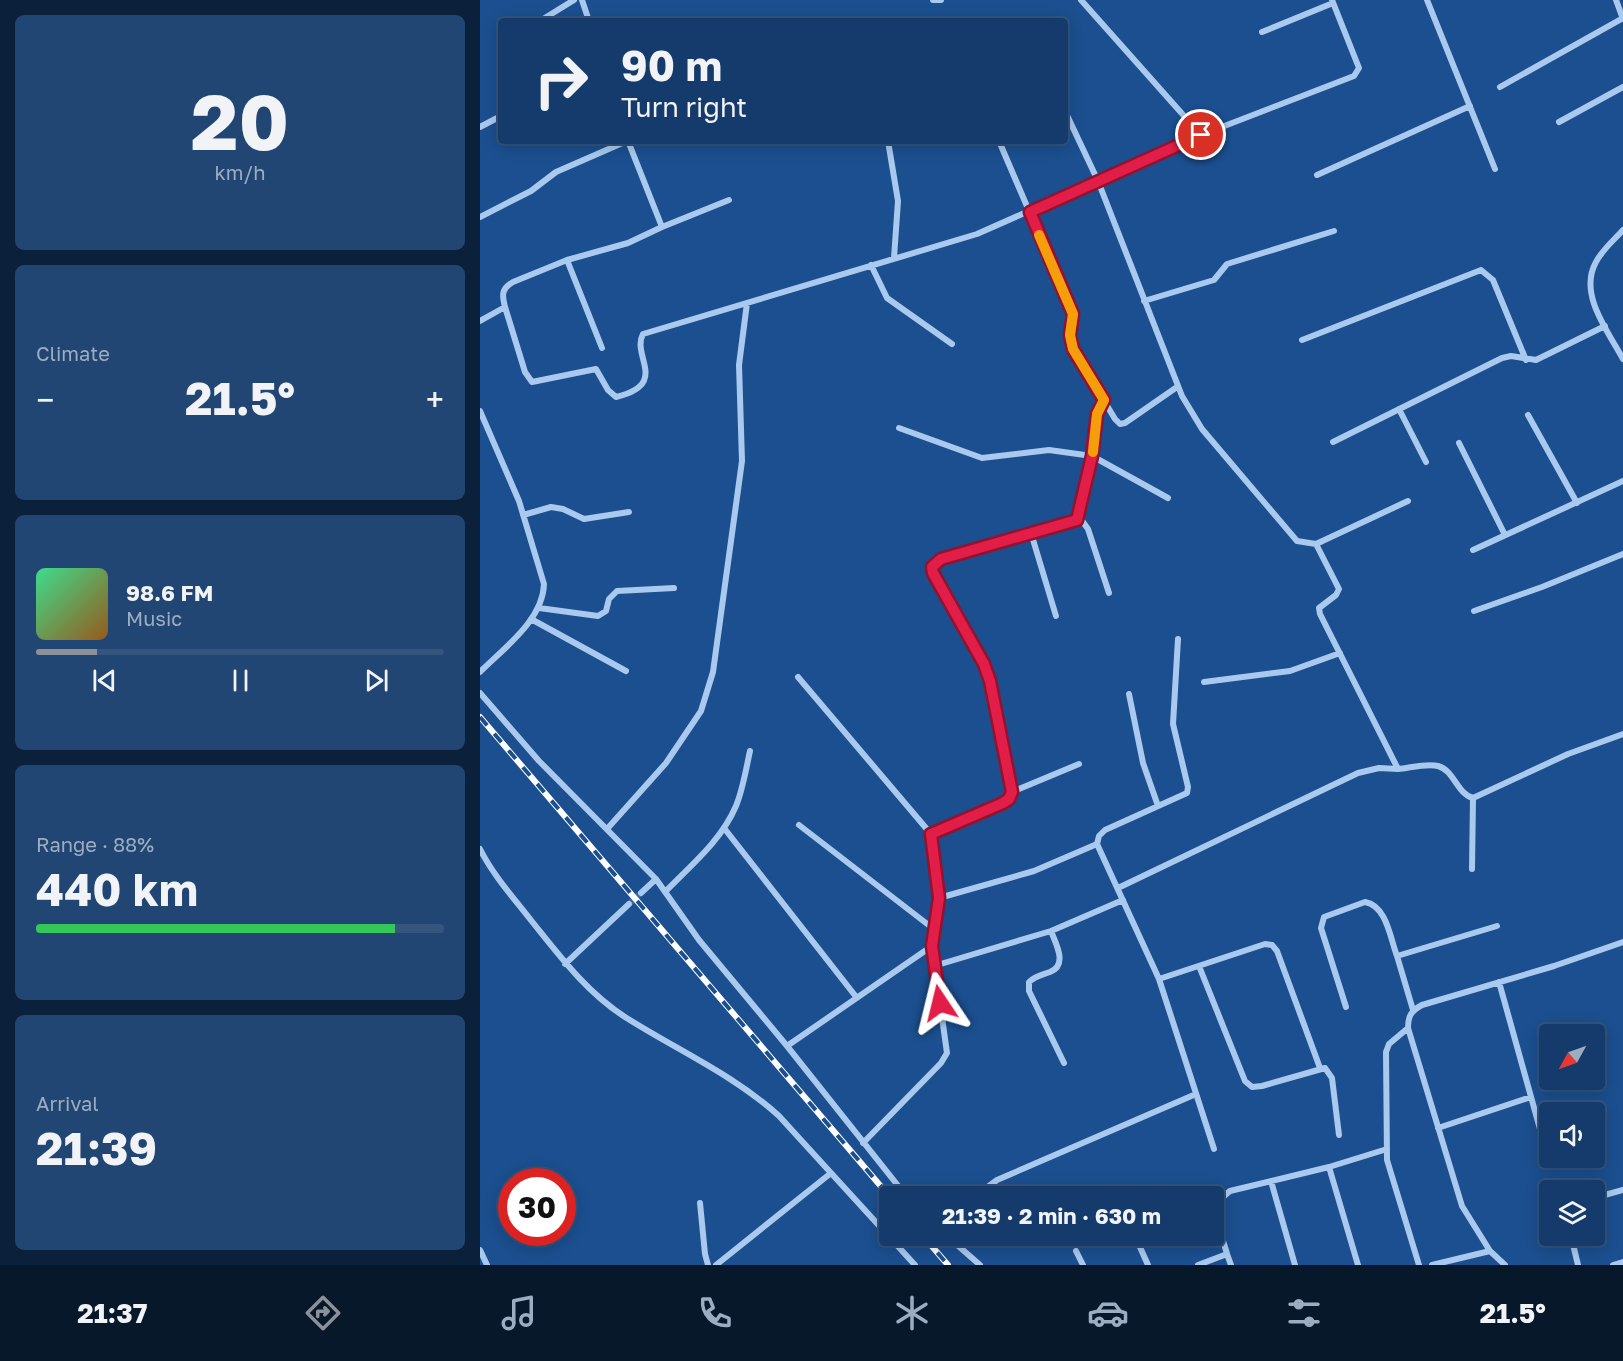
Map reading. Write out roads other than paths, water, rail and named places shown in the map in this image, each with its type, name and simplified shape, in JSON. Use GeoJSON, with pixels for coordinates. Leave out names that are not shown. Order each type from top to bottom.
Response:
{"type":"FeatureCollection","features":[{"type":"Feature","properties":{"kind":"street"},"geometry":{"type":"LineString","coordinates":[[545,18],[574,0]]}},
{"type":"Feature","properties":{"kind":"street"},"geometry":{"type":"LineString","coordinates":[[582,0],[588,18]]}},
{"type":"Feature","properties":{"kind":"street"},"geometry":{"type":"LineString","coordinates":[[933,0],[941,0]]}},
{"type":"Feature","properties":{"kind":"street"},"geometry":{"type":"LineString","coordinates":[[1081,0],[1201,135]]}},
{"type":"Feature","properties":{"kind":"street"},"geometry":{"type":"LineString","coordinates":[[1427,0],[1494,169]]}},
{"type":"Feature","properties":{"kind":"street"},"geometry":{"type":"LineString","coordinates":[[1500,87],[1623,18],[1616,0]]}},
{"type":"Feature","properties":{"kind":"street"},"geometry":{"type":"LineString","coordinates":[[729,200],[628,243],[567,260],[505,286],[502,292],[505,308],[525,372],[532,382],[596,369],[608,390],[616,397],[637,387],[646,378],[641,342],[644,334],[894,258],[955,242],[1030,212],[1201,135],[1358,73],[1359,68],[1333,2],[1262,32]]}},
{"type":"Feature","properties":{"kind":"street"},"geometry":{"type":"LineString","coordinates":[[1559,122],[1623,87]]}},
{"type":"Feature","properties":{"kind":"street"},"geometry":{"type":"LineString","coordinates":[[1317,175],[1470,106]]}},
{"type":"Feature","properties":{"kind":"street"},"geometry":{"type":"LineString","coordinates":[[1068,117],[1098,181],[1178,387],[1202,429],[1297,541],[1316,544],[1408,501]]}},
{"type":"Feature","properties":{"kind":"street"},"geometry":{"type":"LineString","coordinates":[[480,127],[498,118]]}},
{"type":"Feature","properties":{"kind":"street"},"geometry":{"type":"LineString","coordinates":[[480,217],[531,190],[556,172],[621,144]]}},
{"type":"Feature","properties":{"kind":"street"},"geometry":{"type":"LineString","coordinates":[[629,144],[662,227]]}},
{"type":"Feature","properties":{"kind":"street"},"geometry":{"type":"LineString","coordinates":[[888,144],[898,201],[894,258]]}},
{"type":"Feature","properties":{"kind":"street"},"geometry":{"type":"LineString","coordinates":[[1000,144],[1073,314],[1070,335],[1073,349],[1115,419],[1120,424],[1125,423],[1178,387]]}},
{"type":"Feature","properties":{"kind":"street"},"geometry":{"type":"LineString","coordinates":[[1623,230],[1597,259],[1590,273],[1589,290],[1623,359]]}},
{"type":"Feature","properties":{"kind":"street"},"geometry":{"type":"LineString","coordinates":[[1144,301],[1214,280],[1227,264],[1334,231]]}},
{"type":"Feature","properties":{"kind":"street"},"geometry":{"type":"LineString","coordinates":[[567,260],[602,348]]}},
{"type":"Feature","properties":{"kind":"street"},"geometry":{"type":"LineString","coordinates":[[871,265],[887,298],[952,344]]}},
{"type":"Feature","properties":{"kind":"street"},"geometry":{"type":"LineString","coordinates":[[1302,340],[1481,270],[1493,280],[1526,360]]}},
{"type":"Feature","properties":{"kind":"street"},"geometry":{"type":"LineString","coordinates":[[607,829],[666,763],[701,711],[713,672],[742,461],[739,365],[747,303]]}},
{"type":"Feature","properties":{"kind":"street"},"geometry":{"type":"LineString","coordinates":[[480,321],[505,308]]}},
{"type":"Feature","properties":{"kind":"street"},"geometry":{"type":"LineString","coordinates":[[1333,442],[1502,358],[1510,356],[1536,360],[1605,326]]}},
{"type":"Feature","properties":{"kind":"street"},"geometry":{"type":"LineString","coordinates":[[1077,520],[1092,456],[1097,414],[1104,400]]}},
{"type":"Feature","properties":{"kind":"street"},"geometry":{"type":"LineString","coordinates":[[1399,409],[1426,462]]}},
{"type":"Feature","properties":{"kind":"street"},"geometry":{"type":"LineString","coordinates":[[480,411],[523,515],[544,584],[544,598],[539,608],[480,672]]}},
{"type":"Feature","properties":{"kind":"street"},"geometry":{"type":"LineString","coordinates":[[1528,415],[1577,503]]}},
{"type":"Feature","properties":{"kind":"street"},"geometry":{"type":"LineString","coordinates":[[899,428],[982,458],[1049,450],[1092,456],[1168,498]]}},
{"type":"Feature","properties":{"kind":"street"},"geometry":{"type":"LineString","coordinates":[[1458,443],[1505,536]]}},
{"type":"Feature","properties":{"kind":"street"},"geometry":{"type":"LineString","coordinates":[[1473,550],[1623,481]]}},
{"type":"Feature","properties":{"kind":"street"},"geometry":{"type":"LineString","coordinates":[[523,515],[551,507],[563,509],[584,519],[628,512]]}},
{"type":"Feature","properties":{"kind":"street"},"geometry":{"type":"LineString","coordinates":[[931,834],[1003,803],[1009,799],[1012,792],[990,681],[984,664],[933,573],[932,567],[941,559],[1077,520],[1083,522],[1088,529],[1109,593]]}},
{"type":"Feature","properties":{"kind":"street"},"geometry":{"type":"LineString","coordinates":[[1031,533],[1056,616]]}},
{"type":"Feature","properties":{"kind":"street"},"geometry":{"type":"LineString","coordinates":[[1316,544],[1339,588],[1336,595],[1319,608],[1398,769]]}},
{"type":"Feature","properties":{"kind":"street"},"geometry":{"type":"LineString","coordinates":[[1473,611],[1542,587],[1623,554]]}},
{"type":"Feature","properties":{"kind":"street"},"geometry":{"type":"LineString","coordinates":[[539,608],[598,616],[606,611],[609,599],[617,591],[674,588]]}},
{"type":"Feature","properties":{"kind":"street"},"geometry":{"type":"LineString","coordinates":[[531,619],[626,671]]}},
{"type":"Feature","properties":{"kind":"street"},"geometry":{"type":"LineString","coordinates":[[1178,639],[1173,724],[1188,787],[1184,795],[1105,830],[1099,836],[1097,844],[1159,979],[1214,1149]]}},
{"type":"Feature","properties":{"kind":"street"},"geometry":{"type":"LineString","coordinates":[[1204,682],[1290,671],[1340,653]]}},
{"type":"Feature","properties":{"kind":"street"},"geometry":{"type":"LineString","coordinates":[[798,677],[931,834],[939,898],[932,946],[947,1053],[863,1143]]}},
{"type":"Feature","properties":{"kind":"street"},"geometry":{"type":"LineString","coordinates":[[480,693],[539,761],[656,879],[694,933],[898,1186]]}},
{"type":"Feature","properties":{"kind":"street"},"geometry":{"type":"LineString","coordinates":[[1129,694],[1143,763],[1158,806]]}},
{"type":"Feature","properties":{"kind":"street"},"geometry":{"type":"LineString","coordinates":[[1118,888],[1358,773],[1379,768],[1437,766],[1444,769],[1467,797],[1473,798],[1568,754],[1623,734]]}},
{"type":"Feature","properties":{"kind":"street"},"geometry":{"type":"LineString","coordinates":[[665,892],[713,844],[724,828],[737,803],[750,751]]}},
{"type":"Feature","properties":{"kind":"street"},"geometry":{"type":"LineString","coordinates":[[1012,792],[1079,764]]}},
{"type":"Feature","properties":{"kind":"street"},"geometry":{"type":"LineString","coordinates":[[1472,869],[1473,798]]}},
{"type":"Feature","properties":{"kind":"street"},"geometry":{"type":"LineString","coordinates":[[799,825],[935,930]]}},
{"type":"Feature","properties":{"kind":"street"},"geometry":{"type":"LineString","coordinates":[[724,828],[857,998]]}},
{"type":"Feature","properties":{"kind":"street"},"geometry":{"type":"LineString","coordinates":[[939,898],[1034,871],[1097,844]]}},
{"type":"Feature","properties":{"kind":"street"},"geometry":{"type":"LineString","coordinates":[[480,849],[490,869],[566,964],[597,996],[624,1017],[757,1095],[915,1265]]}},
{"type":"Feature","properties":{"kind":"street"},"geometry":{"type":"LineString","coordinates":[[641,893],[656,879]]}},
{"type":"Feature","properties":{"kind":"street"},"geometry":{"type":"LineString","coordinates":[[934,966],[1051,931],[1123,900]]}},
{"type":"Feature","properties":{"kind":"street"},"geometry":{"type":"LineString","coordinates":[[1346,1007],[1321,928],[1324,917],[1365,902],[1372,903],[1382,914],[1413,1010]]}},
{"type":"Feature","properties":{"kind":"street"},"geometry":{"type":"LineString","coordinates":[[566,964],[629,904]]}},
{"type":"Feature","properties":{"kind":"street"},"geometry":{"type":"LineString","coordinates":[[1397,956],[1497,926]]}},
{"type":"Feature","properties":{"kind":"street"},"geometry":{"type":"LineString","coordinates":[[1051,931],[1061,958],[1059,966],[1034,977],[1029,982],[1029,991],[1064,1063]]}},
{"type":"Feature","properties":{"kind":"street"},"geometry":{"type":"LineString","coordinates":[[1505,1265],[1490,1251],[1462,1206],[1408,1028],[1408,1017],[1413,1010],[1623,942]]}},
{"type":"Feature","properties":{"kind":"street"},"geometry":{"type":"LineString","coordinates":[[1159,979],[1265,944],[1272,945],[1277,951],[1320,1068]]}},
{"type":"Feature","properties":{"kind":"street"},"geometry":{"type":"LineString","coordinates":[[787,1046],[932,946]]}},
{"type":"Feature","properties":{"kind":"street"},"geometry":{"type":"LineString","coordinates":[[1199,966],[1245,1081],[1252,1087],[1262,1086],[1325,1068],[1332,1078],[1339,1135]]}},
{"type":"Feature","properties":{"kind":"street"},"geometry":{"type":"LineString","coordinates":[[1499,982],[1539,1125]]}},
{"type":"Feature","properties":{"kind":"street"},"geometry":{"type":"LineString","coordinates":[[1408,1028],[1389,1044],[1386,1052],[1387,1149],[1390,1174],[1419,1265]]}},
{"type":"Feature","properties":{"kind":"street"},"geometry":{"type":"LineString","coordinates":[[989,1186],[997,1180],[1196,1094]]}},
{"type":"Feature","properties":{"kind":"street"},"geometry":{"type":"LineString","coordinates":[[1438,1128],[1531,1096]]}},
{"type":"Feature","properties":{"kind":"street"},"geometry":{"type":"LineString","coordinates":[[1231,1265],[1216,1218],[1218,1203],[1230,1191],[1329,1167],[1387,1149]]}},
{"type":"Feature","properties":{"kind":"street"},"geometry":{"type":"LineString","coordinates":[[1329,1167],[1358,1265]]}},
{"type":"Feature","properties":{"kind":"street"},"geometry":{"type":"LineString","coordinates":[[716,1265],[831,1173]]}},
{"type":"Feature","properties":{"kind":"street"},"geometry":{"type":"LineString","coordinates":[[1271,1181],[1295,1265]]}},
{"type":"Feature","properties":{"kind":"street"},"geometry":{"type":"LineString","coordinates":[[1605,1195],[1623,1190]]}},
{"type":"Feature","properties":{"kind":"street"},"geometry":{"type":"LineString","coordinates":[[700,1203],[708,1265]]}},
{"type":"Feature","properties":{"kind":"street"},"geometry":{"type":"LineString","coordinates":[[958,1246],[980,1265]]}},
{"type":"Feature","properties":{"kind":"street"},"geometry":{"type":"LineString","coordinates":[[1139,1246],[1148,1265]]}},
{"type":"Feature","properties":{"kind":"street"},"geometry":{"type":"LineString","coordinates":[[1573,1246],[1578,1265]]}},
{"type":"Feature","properties":{"kind":"street"},"geometry":{"type":"LineString","coordinates":[[480,1250],[487,1265]]}},
{"type":"Feature","properties":{"kind":"street"},"geometry":{"type":"LineString","coordinates":[[1076,1251],[1083,1265]]}},
{"type":"Feature","properties":{"kind":"street"},"geometry":{"type":"LineString","coordinates":[[1432,1265],[1490,1251]]}},
{"type":"Feature","properties":{"kind":"street"},"geometry":{"type":"LineString","coordinates":[[1198,1265],[1227,1254]]}},
{"type":"Feature","properties":{"kind":"street"},"geometry":{"type":"LineString","coordinates":[[1613,1265],[1623,1262]]}},
{"type":"Feature","properties":{"kind":"tunnel"},"geometry":{"type":"LineString","coordinates":[[629,904],[641,893]]}},
{"type":"Feature","properties":{"kind":"railway"},"geometry":{"type":"LineString","coordinates":[[480,717],[881,1186]]}},
{"type":"Feature","properties":{"kind":"railway"},"geometry":{"type":"LineString","coordinates":[[932,1246],[948,1265]]}}]}
